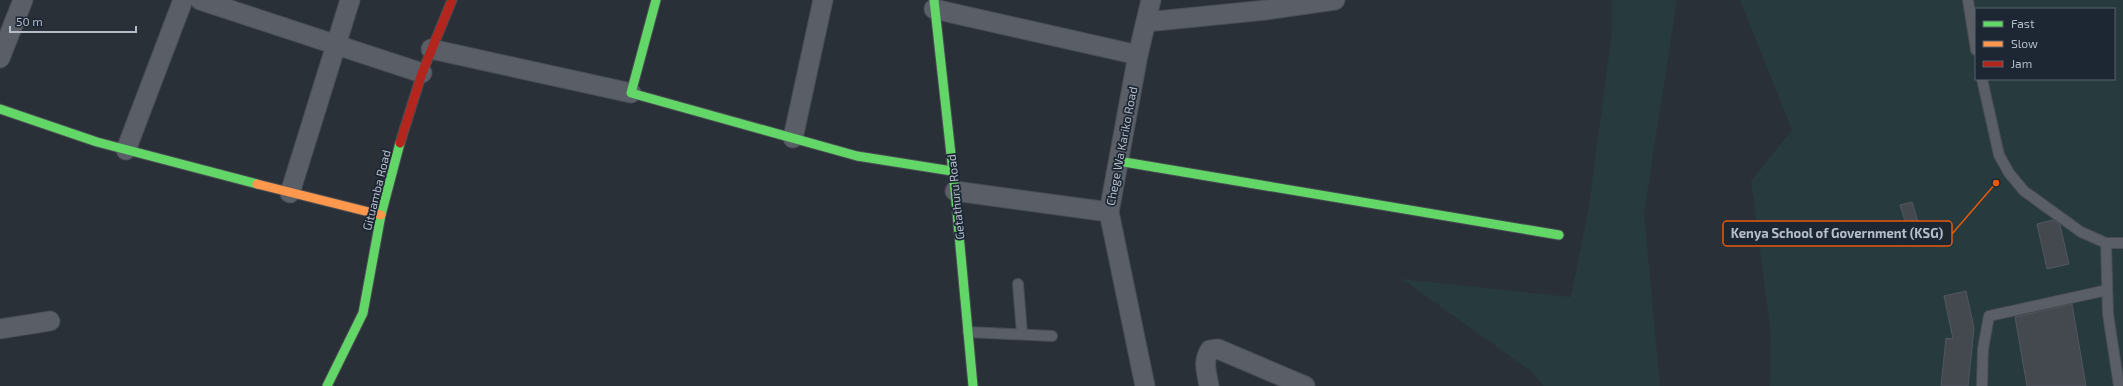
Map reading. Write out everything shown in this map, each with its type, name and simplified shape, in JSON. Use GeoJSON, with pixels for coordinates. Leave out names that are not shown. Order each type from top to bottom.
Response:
{"type":"FeatureCollection","features":[{"type":"Feature","properties":{"kind":"street"},"geometry":{"type":"LineString","coordinates":[[0,58],[23,0]]}},
{"type":"Feature","properties":{"kind":"street"},"geometry":{"type":"LineString","coordinates":[[126,150],[183,0]]}},
{"type":"Feature","properties":{"kind":"street"},"geometry":{"type":"LineString","coordinates":[[200,0],[422,72]]}},
{"type":"Feature","properties":{"kind":"street"},"geometry":{"type":"LineString","coordinates":[[290,193],[350,0]]}},
{"type":"Feature","properties":{"kind":"street","name":"Gituamba Road"},"geometry":{"type":"LineString","coordinates":[[327,386],[363,313],[381,215],[400,143],[422,72],[452,0]]}},
{"type":"Feature","properties":{"kind":"street"},"geometry":{"type":"LineString","coordinates":[[631,93],[656,0]]}},
{"type":"Feature","properties":{"kind":"street"},"geometry":{"type":"LineString","coordinates":[[793,138],[823,0]]}},
{"type":"Feature","properties":{"kind":"street","name":"Chege Wa Kariko Road"},"geometry":{"type":"LineString","coordinates":[[1144,386],[1109,212],[1138,55],[1151,0]]}},
{"type":"Feature","properties":{"kind":"street"},"geometry":{"type":"LineString","coordinates":[[1146,22],[1266,10],[1335,0]]}},
{"type":"Feature","properties":{"kind":"street","name":"Getathuru Road"},"geometry":{"type":"LineString","coordinates":[[973,386],[955,191],[934,4],[1138,55]]}},
{"type":"Feature","properties":{"kind":"street"},"geometry":{"type":"LineString","coordinates":[[431,49],[631,93],[857,156],[952,171]]}},
{"type":"Feature","properties":{"kind":"street"},"geometry":{"type":"LineString","coordinates":[[0,109],[97,142],[290,193],[381,215]]}},
{"type":"Feature","properties":{"kind":"street"},"geometry":{"type":"LineString","coordinates":[[1118,161],[1559,234]]}},
{"type":"Feature","properties":{"kind":"street"},"geometry":{"type":"LineString","coordinates":[[955,191],[1109,212]]}},
{"type":"Feature","properties":{"kind":"street"},"geometry":{"type":"LineString","coordinates":[[0,329],[50,321]]}},
{"type":"Feature","properties":{"kind":"street"},"geometry":{"type":"LineString","coordinates":[[1209,386],[1205,364],[1207,355],[1210,350],[1218,349],[1305,386]]}},
{"type":"Feature","properties":{"kind":"lane"},"geometry":{"type":"LineString","coordinates":[[1968,0],[1975,44]]}},
{"type":"Feature","properties":{"kind":"lane"},"geometry":{"type":"LineString","coordinates":[[1982,80],[1999,155],[2009,173],[2024,190],[2051,212],[2081,232],[2106,243],[2123,243]]}},
{"type":"Feature","properties":{"kind":"lane"},"geometry":{"type":"LineString","coordinates":[[2106,243],[2108,314],[2119,386]]}},
{"type":"Feature","properties":{"kind":"lane"},"geometry":{"type":"LineString","coordinates":[[1018,284],[1022,334]]}},
{"type":"Feature","properties":{"kind":"lane"},"geometry":{"type":"LineString","coordinates":[[1982,386],[1983,349],[1989,316],[2107,290]]}},
{"type":"Feature","properties":{"kind":"lane"},"geometry":{"type":"LineString","coordinates":[[968,332],[1052,336]]}},
{"type":"Feature","properties":{"kind":"green space"},"geometry":{"type":"Polygon","coordinates":[[[1612,0],[1677,0],[1644,213],[1660,386],[1544,386],[1531,371],[1402,279],[1571,297],[1589,206],[1612,31],[1612,0]]]}},
{"type":"Feature","properties":{"kind":"green space"},"geometry":{"type":"Polygon","coordinates":[[[1740,0],[2123,0],[2123,386],[1770,386],[1771,335],[1751,181],[1792,130],[1740,0]]]}},
{"type":"Feature","properties":{"kind":"building"},"geometry":{"type":"Polygon","coordinates":[[[1912,202],[1923,239],[1901,246],[1895,227],[1906,224],[1900,205],[1912,202]]]}},
{"type":"Feature","properties":{"kind":"building"},"geometry":{"type":"Polygon","coordinates":[[[2053,220],[2060,225],[2069,264],[2047,269],[2037,224],[2053,220]]]}},
{"type":"Feature","properties":{"kind":"building"},"geometry":{"type":"Polygon","coordinates":[[[1966,291],[1974,328],[1968,386],[1941,386],[1946,338],[1953,339],[1944,296],[1966,291]]]}},
{"type":"Feature","properties":{"kind":"building"},"geometry":{"type":"Polygon","coordinates":[[[2072,304],[2086,386],[2027,386],[2015,317],[2072,304]]]}},
{"type":"Feature","properties":{"kind":"traffic: fast"},"geometry":{"type":"LineString","coordinates":[[656,0],[631,93],[857,156],[952,171]]}},
{"type":"Feature","properties":{"kind":"traffic: fast"},"geometry":{"type":"LineString","coordinates":[[934,0],[955,191],[973,386]]}},
{"type":"Feature","properties":{"kind":"traffic: fast"},"geometry":{"type":"LineString","coordinates":[[0,109],[97,142],[257,184]]}},
{"type":"Feature","properties":{"kind":"traffic: fast"},"geometry":{"type":"LineString","coordinates":[[327,386],[363,313],[381,215],[400,143]]}},
{"type":"Feature","properties":{"kind":"traffic: fast"},"geometry":{"type":"LineString","coordinates":[[1118,161],[1559,235]]}},
{"type":"Feature","properties":{"kind":"traffic: slow"},"geometry":{"type":"LineString","coordinates":[[257,184],[381,215]]}},
{"type":"Feature","properties":{"kind":"traffic: jam"},"geometry":{"type":"LineString","coordinates":[[400,143],[422,73],[452,0]]}},
{"type":"Feature","properties":{"kind":"place","name":"Kenya School of Government (KSG)"},"geometry":{"type":"Point","coordinates":[1996,183]}}]}
